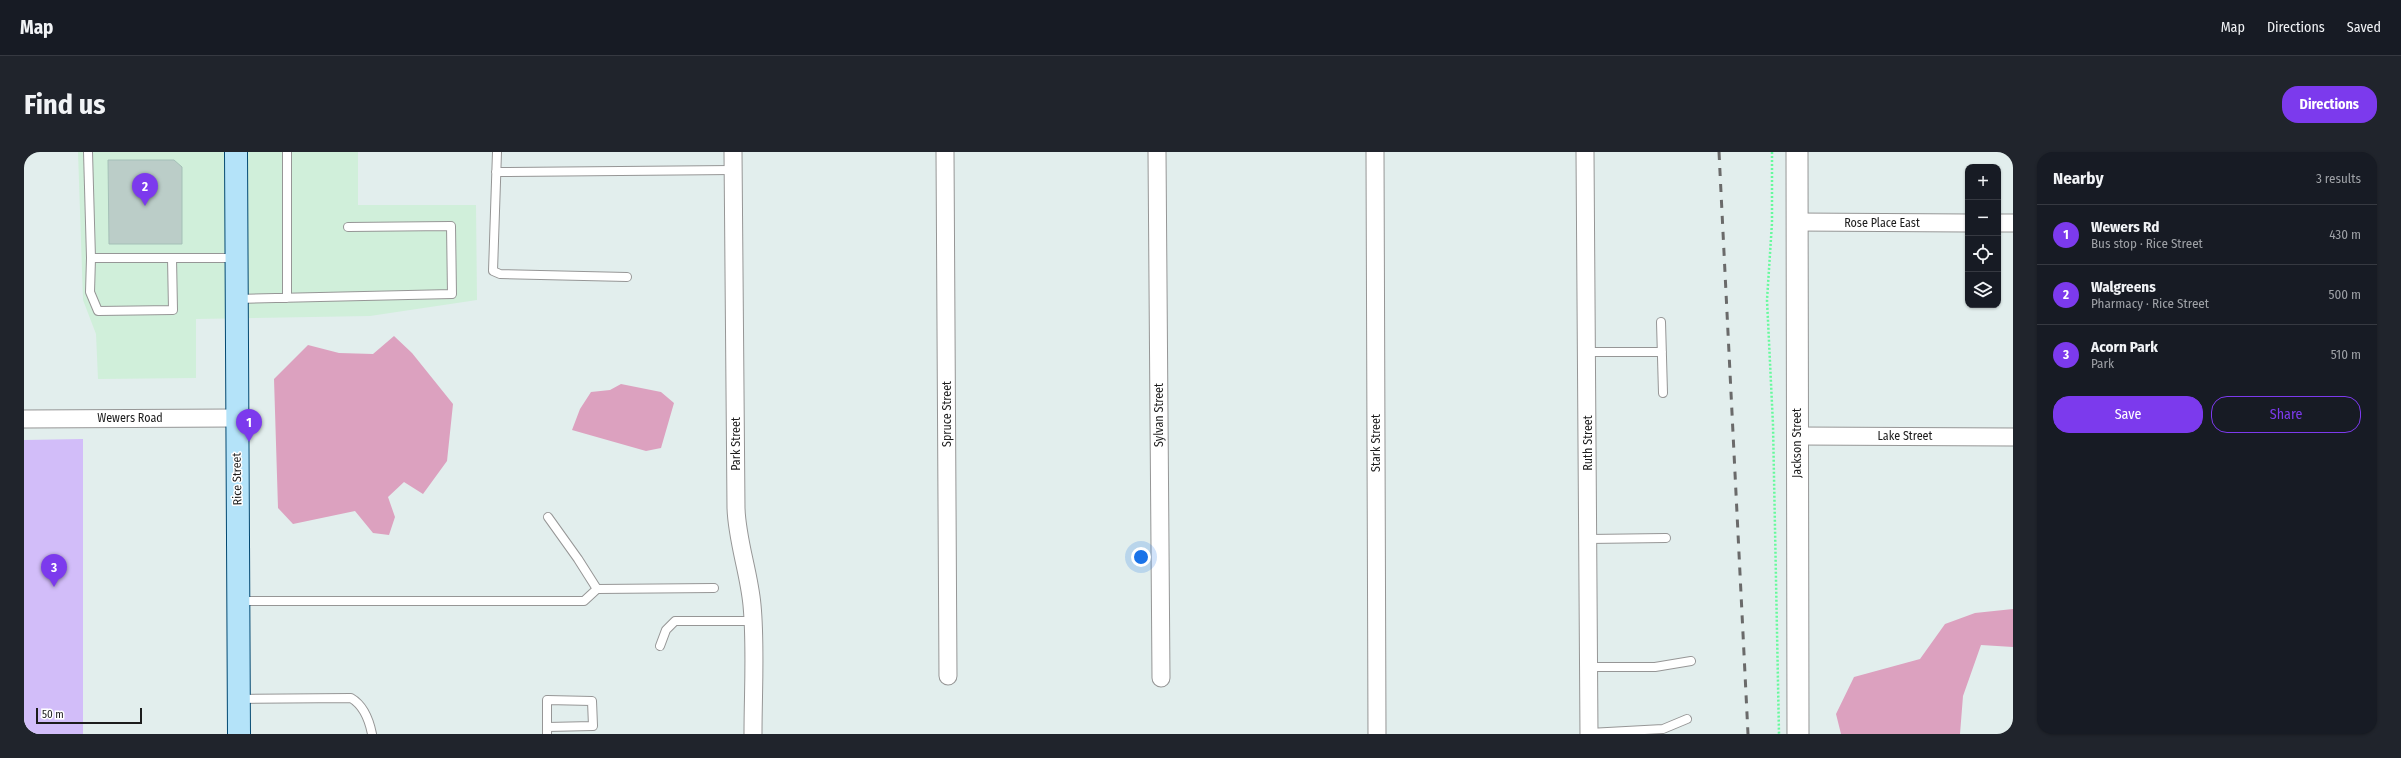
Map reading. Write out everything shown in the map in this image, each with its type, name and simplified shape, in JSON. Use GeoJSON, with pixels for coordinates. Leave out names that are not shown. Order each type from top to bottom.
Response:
{"type":"FeatureCollection","features":[{"type":"Feature","properties":{"kind":"main road","name":"Rice Street"},"geometry":{"type":"LineString","coordinates":[[236,152],[236,418],[239,734]]}},
{"type":"Feature","properties":{"kind":"street","name":"Park Street"},"geometry":{"type":"LineString","coordinates":[[733,152],[736,508],[740,546],[749,582],[752,622],[753,734]]}},
{"type":"Feature","properties":{"kind":"street","name":"Spruce Street"},"geometry":{"type":"LineString","coordinates":[[945,152],[948,676]]}},
{"type":"Feature","properties":{"kind":"street","name":"Sylvan Street"},"geometry":{"type":"LineString","coordinates":[[1157,152],[1161,678]]}},
{"type":"Feature","properties":{"kind":"street","name":"Stark Street"},"geometry":{"type":"LineString","coordinates":[[1375,152],[1377,734]]}},
{"type":"Feature","properties":{"kind":"street","name":"Ruth Street"},"geometry":{"type":"LineString","coordinates":[[1585,152],[1589,733]]}},
{"type":"Feature","properties":{"kind":"street","name":"Jackson Street"},"geometry":{"type":"LineString","coordinates":[[1797,152],[1798,734]]}},
{"type":"Feature","properties":{"kind":"street","name":"Rose Place East"},"geometry":{"type":"LineString","coordinates":[[1796,222],[1965,223]]}},
{"type":"Feature","properties":{"kind":"street"},"geometry":{"type":"LineString","coordinates":[[2001,223],[2013,223]]}},
{"type":"Feature","properties":{"kind":"street","name":"Wewers Road"},"geometry":{"type":"LineString","coordinates":[[24,419],[236,418]]}},
{"type":"Feature","properties":{"kind":"street","name":"Lake Street"},"geometry":{"type":"LineString","coordinates":[[1797,436],[2013,437]]}},
{"type":"Feature","properties":{"kind":"lane"},"geometry":{"type":"LineString","coordinates":[[88,152],[91,258],[90,292],[98,311],[173,310],[172,258]]}},
{"type":"Feature","properties":{"kind":"lane"},"geometry":{"type":"LineString","coordinates":[[286,152],[287,298]]}},
{"type":"Feature","properties":{"kind":"lane"},"geometry":{"type":"LineString","coordinates":[[497,152],[493,271],[500,274],[627,277]]}},
{"type":"Feature","properties":{"kind":"lane"},"geometry":{"type":"LineString","coordinates":[[496,172],[733,170]]}},
{"type":"Feature","properties":{"kind":"lane"},"geometry":{"type":"LineString","coordinates":[[236,299],[452,294],[451,226],[348,227]]}},
{"type":"Feature","properties":{"kind":"lane"},"geometry":{"type":"LineString","coordinates":[[91,258],[236,258]]}},
{"type":"Feature","properties":{"kind":"lane"},"geometry":{"type":"LineString","coordinates":[[1661,322],[1663,393]]}},
{"type":"Feature","properties":{"kind":"lane"},"geometry":{"type":"LineString","coordinates":[[1587,352],[1662,352]]}},
{"type":"Feature","properties":{"kind":"lane"},"geometry":{"type":"LineString","coordinates":[[548,517],[578,558],[597,589]]}},
{"type":"Feature","properties":{"kind":"lane"},"geometry":{"type":"LineString","coordinates":[[1588,540],[1666,538]]}},
{"type":"Feature","properties":{"kind":"lane"},"geometry":{"type":"LineString","coordinates":[[238,601],[584,601],[597,589],[714,588]]}},
{"type":"Feature","properties":{"kind":"lane"},"geometry":{"type":"LineString","coordinates":[[660,646],[666,630],[675,621],[752,622]]}},
{"type":"Feature","properties":{"kind":"lane"},"geometry":{"type":"LineString","coordinates":[[1589,667],[1655,667],[1691,661]]}},
{"type":"Feature","properties":{"kind":"lane"},"geometry":{"type":"LineString","coordinates":[[239,699],[350,698],[358,702],[365,712],[372,734]]}},
{"type":"Feature","properties":{"kind":"lane"},"geometry":{"type":"LineString","coordinates":[[547,700],[592,701],[592,726],[547,731],[547,700]]}},
{"type":"Feature","properties":{"kind":"lane"},"geometry":{"type":"LineString","coordinates":[[1589,733],[1663,729],[1687,719]]}},
{"type":"Feature","properties":{"kind":"path"},"geometry":{"type":"LineString","coordinates":[[1772,152],[1772,223],[1767,300],[1773,425],[1779,734]]}},
{"type":"Feature","properties":{"kind":"shaded area"},"geometry":{"type":"Polygon","coordinates":[[[78,152],[358,152],[358,205],[476,205],[477,300],[370,316],[196,319],[196,378],[98,379],[96,334],[83,300],[78,152]]]}},
{"type":"Feature","properties":{"kind":"shaded area"},"geometry":{"type":"Polygon","coordinates":[[[394,336],[412,353],[453,404],[447,461],[423,494],[404,482],[388,497],[395,517],[389,535],[373,533],[355,511],[293,524],[278,508],[274,379],[308,345],[339,353],[373,354],[394,336]]]}},
{"type":"Feature","properties":{"kind":"shaded area"},"geometry":{"type":"Polygon","coordinates":[[[621,384],[661,392],[674,403],[661,448],[646,451],[572,430],[580,409],[591,392],[610,390],[621,384]]]}},
{"type":"Feature","properties":{"kind":"shaded area"},"geometry":{"type":"Polygon","coordinates":[[[83,439],[83,734],[24,734],[24,440],[83,439]]]}},
{"type":"Feature","properties":{"kind":"shaded area"},"geometry":{"type":"Polygon","coordinates":[[[2013,609],[2013,647],[1981,645],[1963,696],[1960,734],[1841,734],[1836,714],[1854,677],[1920,659],[1945,624],[1975,613],[2013,609]]]}},
{"type":"Feature","properties":{"kind":"building"},"geometry":{"type":"Polygon","coordinates":[[[108,160],[174,160],[182,167],[182,244],[109,244],[108,160]]]}},
{"type":"Feature","properties":{"kind":"railway"},"geometry":{"type":"LineString","coordinates":[[1719,152],[1748,734]]}},
{"type":"Feature","properties":{"kind":"place","name":"Walgreens"},"geometry":{"type":"Point","coordinates":[145,206]}},
{"type":"Feature","properties":{"kind":"place","name":"Wewers Rd"},"geometry":{"type":"Point","coordinates":[249,442]}},
{"type":"Feature","properties":{"kind":"place","name":"Acorn Park"},"geometry":{"type":"Point","coordinates":[54,587]}}]}
